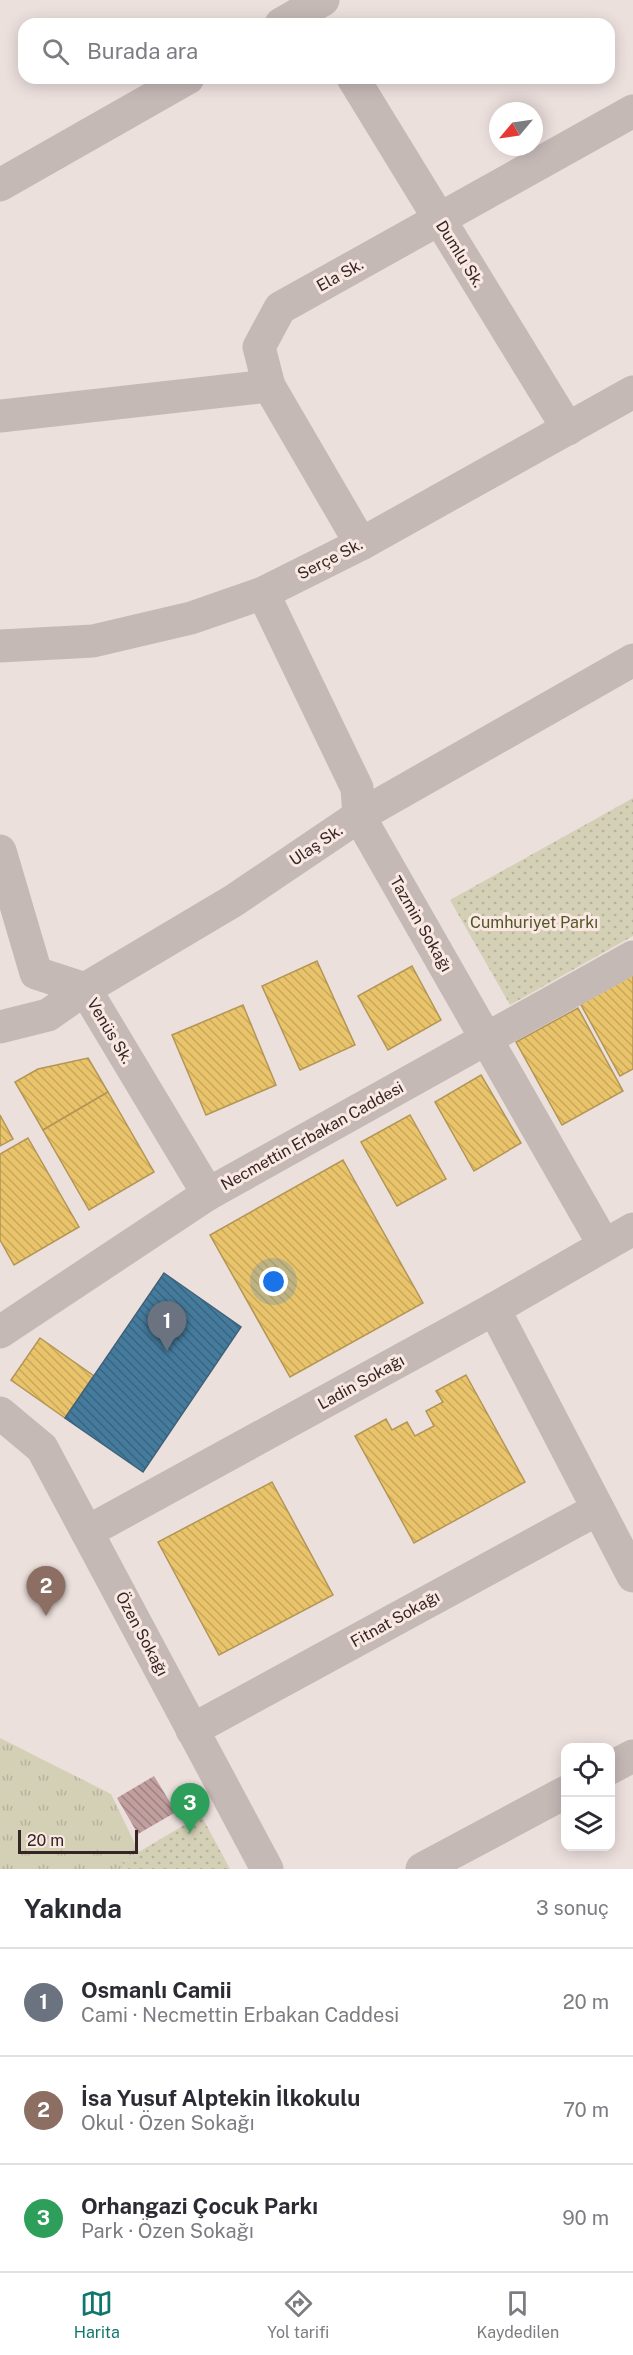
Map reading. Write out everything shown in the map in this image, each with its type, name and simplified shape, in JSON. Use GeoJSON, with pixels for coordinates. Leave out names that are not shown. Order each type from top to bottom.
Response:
{"type":"FeatureCollection","features":[{"type":"Feature","properties":{"kind":"street"},"geometry":{"type":"LineString","coordinates":[[294,18],[315,8]]}},
{"type":"Feature","properties":{"kind":"street"},"geometry":{"type":"LineString","coordinates":[[0,185],[177,84]]}},
{"type":"Feature","properties":{"kind":"street","name":"Dumlu Sk."},"geometry":{"type":"LineString","coordinates":[[357,84],[568,429]]}},
{"type":"Feature","properties":{"kind":"street","name":"Ela Sk."},"geometry":{"type":"LineString","coordinates":[[361,544],[269,386],[258,347],[279,308],[633,111]]}},
{"type":"Feature","properties":{"kind":"street"},"geometry":{"type":"LineString","coordinates":[[0,416],[269,386]]}},
{"type":"Feature","properties":{"kind":"street","name":"Serçe Sk."},"geometry":{"type":"LineString","coordinates":[[0,646],[93,641],[191,618],[263,593],[361,544],[633,392]]}},
{"type":"Feature","properties":{"kind":"street","name":"Tazmin Sokağı"},"geometry":{"type":"LineString","coordinates":[[263,593],[357,788],[359,816],[604,1245]]}},
{"type":"Feature","properties":{"kind":"street","name":"Ulaş Sk."},"geometry":{"type":"LineString","coordinates":[[0,1027],[48,1015],[85,989],[233,901],[359,816],[633,660]]}},
{"type":"Feature","properties":{"kind":"street","name":"Venüs Sk."},"geometry":{"type":"LineString","coordinates":[[1,861],[36,973],[85,989],[208,1194]]}},
{"type":"Feature","properties":{"kind":"street","name":"Necmettin Erbakan Caddesi"},"geometry":{"type":"LineString","coordinates":[[0,1332],[208,1194],[633,957]]}},
{"type":"Feature","properties":{"kind":"street","name":"Ladin Sokağı"},"geometry":{"type":"LineString","coordinates":[[87,1532],[494,1309],[633,1230]]}},
{"type":"Feature","properties":{"kind":"street"},"geometry":{"type":"LineString","coordinates":[[494,1309],[633,1576]]}},
{"type":"Feature","properties":{"kind":"street","name":"Özen Sokağı"},"geometry":{"type":"LineString","coordinates":[[0,1413],[42,1448],[267,1869]]}},
{"type":"Feature","properties":{"kind":"street","name":"Fitnat Sokağı"},"geometry":{"type":"LineString","coordinates":[[192,1730],[598,1509]]}},
{"type":"Feature","properties":{"kind":"street"},"geometry":{"type":"LineString","coordinates":[[615,1765],[633,1756]]}},
{"type":"Feature","properties":{"kind":"street"},"geometry":{"type":"LineString","coordinates":[[422,1869],[561,1795]]}},
{"type":"Feature","properties":{"kind":"green space","name":"Cumhuriyet Parkı"},"geometry":{"type":"Polygon","coordinates":[[[633,798],[633,936],[510,1005],[450,900],[633,798]]]}},
{"type":"Feature","properties":{"kind":"green space"},"geometry":{"type":"Polygon","coordinates":[[[0,1738],[111,1794],[139,1852],[122,1862],[126,1869],[0,1869],[0,1738]]]}},
{"type":"Feature","properties":{"kind":"green space"},"geometry":{"type":"Polygon","coordinates":[[[201,1815],[230,1869],[126,1869],[122,1862],[201,1815]]]}},
{"type":"Feature","properties":{"kind":"building: Konut"},"geometry":{"type":"Polygon","coordinates":[[[317,961],[355,1045],[300,1070],[262,986],[317,961]]]}},
{"type":"Feature","properties":{"kind":"building: Konut"},"geometry":{"type":"Polygon","coordinates":[[[412,966],[441,1020],[388,1050],[358,996],[412,966]]]}},
{"type":"Feature","properties":{"kind":"building: Konut"},"geometry":{"type":"Polygon","coordinates":[[[633,974],[633,1069],[620,1076],[580,1003],[633,974]]]}},
{"type":"Feature","properties":{"kind":"building: Konut"},"geometry":{"type":"Polygon","coordinates":[[[243,1005],[276,1085],[206,1115],[172,1035],[243,1005]]]}},
{"type":"Feature","properties":{"kind":"building: Konut"},"geometry":{"type":"Polygon","coordinates":[[[578,1008],[623,1091],[562,1125],[516,1042],[578,1008]]]}},
{"type":"Feature","properties":{"kind":"building: Konut"},"geometry":{"type":"Polygon","coordinates":[[[88,1058],[108,1092],[43,1130],[15,1082],[38,1069],[88,1058]]]}},
{"type":"Feature","properties":{"kind":"building: Konut"},"geometry":{"type":"Polygon","coordinates":[[[481,1075],[521,1143],[474,1171],[435,1102],[481,1075]]]}},
{"type":"Feature","properties":{"kind":"building: Konut"},"geometry":{"type":"Polygon","coordinates":[[[108,1092],[154,1172],[89,1210],[43,1130],[108,1092]]]}},
{"type":"Feature","properties":{"kind":"building: Konut"},"geometry":{"type":"Polygon","coordinates":[[[0,1115],[13,1139],[0,1146],[0,1115]]]}},
{"type":"Feature","properties":{"kind":"building: Konut"},"geometry":{"type":"Polygon","coordinates":[[[410,1115],[446,1179],[397,1206],[361,1142],[410,1115]]]}},
{"type":"Feature","properties":{"kind":"building: Konut"},"geometry":{"type":"Polygon","coordinates":[[[28,1138],[79,1227],[14,1265],[0,1240],[0,1154],[28,1138]]]}},
{"type":"Feature","properties":{"kind":"building: Konut"},"geometry":{"type":"Polygon","coordinates":[[[343,1160],[423,1303],[290,1377],[210,1235],[343,1160]]]}},
{"type":"Feature","properties":{"kind":"building: Konut"},"geometry":{"type":"Polygon","coordinates":[[[40,1338],[94,1376],[65,1418],[11,1380],[40,1338]]]}},
{"type":"Feature","properties":{"kind":"building: Konut"},"geometry":{"type":"Polygon","coordinates":[[[466,1375],[525,1482],[414,1543],[355,1436],[386,1419],[392,1430],[407,1422],[415,1436],[434,1426],[426,1411],[443,1402],[436,1391],[466,1375]]]}},
{"type":"Feature","properties":{"kind":"building: Konut"},"geometry":{"type":"Polygon","coordinates":[[[272,1482],[333,1595],[219,1655],[158,1542],[272,1482]]]}},
{"type":"Feature","properties":{"kind":"building: Kamu"},"geometry":{"type":"Polygon","coordinates":[[[164,1273],[241,1327],[143,1472],[65,1418],[164,1273]]]}},
{"type":"Feature","properties":{"kind":"building: Diğer"},"geometry":{"type":"Polygon","coordinates":[[[154,1776],[176,1812],[138,1834],[117,1798],[154,1776]]]}},
{"type":"Feature","properties":{"kind":"place","name":"Osmanlı Camii"},"geometry":{"type":"Point","coordinates":[167,1351]}},
{"type":"Feature","properties":{"kind":"place","name":"İsa Yusuf Alptekin İlkokulu"},"geometry":{"type":"Point","coordinates":[46,1616]}},
{"type":"Feature","properties":{"kind":"place","name":"Orhangazi Çocuk Parkı"},"geometry":{"type":"Point","coordinates":[190,1833]}}]}
